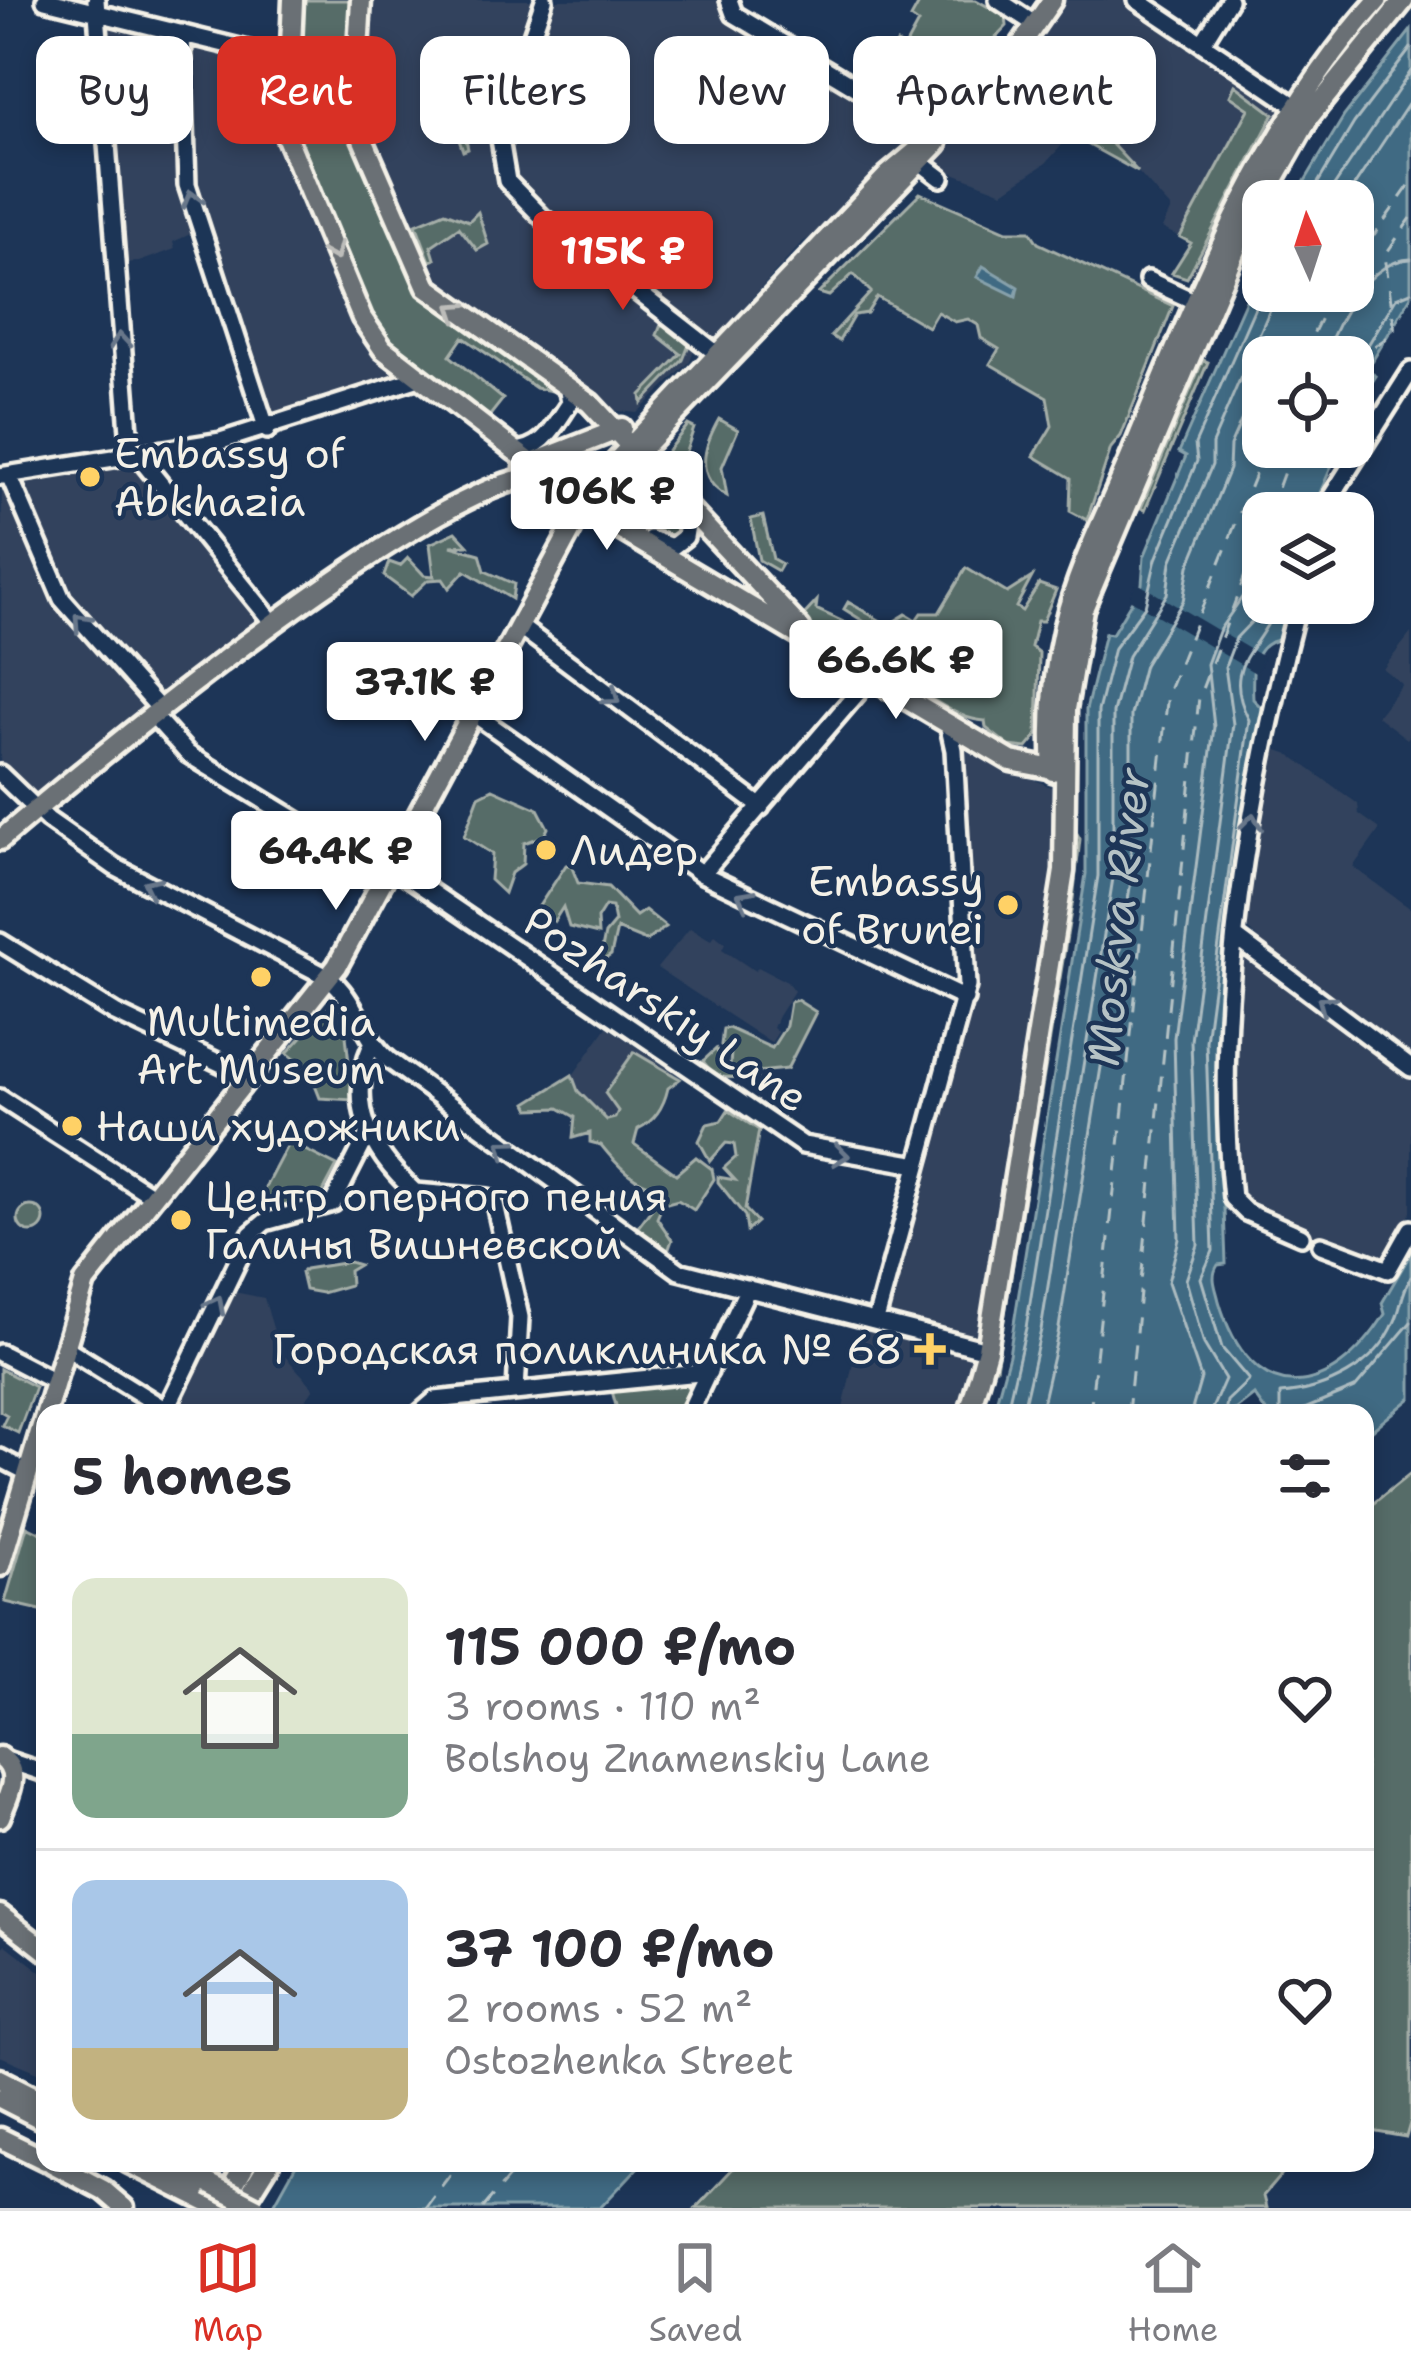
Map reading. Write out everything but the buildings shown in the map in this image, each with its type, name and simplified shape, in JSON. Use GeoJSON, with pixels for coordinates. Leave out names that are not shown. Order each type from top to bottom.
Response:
{"type":"FeatureCollection","features":[{"type":"Feature","properties":{"kind":"main road"},"geometry":{"type":"LineString","coordinates":[[291,36],[293,0]]}},
{"type":"Feature","properties":{"kind":"main road"},"geometry":{"type":"LineString","coordinates":[[361,0],[356,127],[423,281],[442,301],[567,385],[627,443],[778,608],[827,650]]}},
{"type":"Feature","properties":{"kind":"main road"},"geometry":{"type":"LineString","coordinates":[[1027,36],[1052,0]]}},
{"type":"Feature","properties":{"kind":"main road"},"geometry":{"type":"LineString","coordinates":[[972,1404],[987,1350],[1060,896],[1065,829],[1053,708],[1064,624],[1196,302],[1304,112],[1378,0]]}},
{"type":"Feature","properties":{"kind":"main road"},"geometry":{"type":"LineString","coordinates":[[1059,771],[1071,666],[1090,584],[1227,264],[1304,112],[1404,0]]}},
{"type":"Feature","properties":{"kind":"main road"},"geometry":{"type":"LineString","coordinates":[[291,144],[367,327],[419,378],[585,506],[687,570],[1010,761],[1059,771]]}},
{"type":"Feature","properties":{"kind":"main road"},"geometry":{"type":"LineString","coordinates":[[49,1404],[86,1282],[329,978],[585,506],[627,443],[921,144]]}},
{"type":"Feature","properties":{"kind":"main road"},"geometry":{"type":"LineString","coordinates":[[627,443],[935,144]]}},
{"type":"Feature","properties":{"kind":"main road"},"geometry":{"type":"LineString","coordinates":[[0,840],[156,711],[274,624],[433,518],[530,464],[627,443],[663,406]]}},
{"type":"Feature","properties":{"kind":"main road"},"geometry":{"type":"LineString","coordinates":[[508,479],[535,475],[553,479]]}},
{"type":"Feature","properties":{"kind":"main road"},"geometry":{"type":"LineString","coordinates":[[687,570],[710,574],[721,566],[707,530]]}},
{"type":"Feature","properties":{"kind":"main road"},"geometry":{"type":"LineString","coordinates":[[0,1566],[36,1449]]}},
{"type":"Feature","properties":{"kind":"main road"},"geometry":{"type":"LineString","coordinates":[[0,1817],[6,1774]]}},
{"type":"Feature","properties":{"kind":"main road"},"geometry":{"type":"LineString","coordinates":[[0,1915],[36,1943]]}},
{"type":"Feature","properties":{"kind":"main road"},"geometry":{"type":"LineString","coordinates":[[0,2079],[36,2097]]}},
{"type":"Feature","properties":{"kind":"main road"},"geometry":{"type":"LineString","coordinates":[[0,2098],[36,2116]]}},
{"type":"Feature","properties":{"kind":"main road"},"geometry":{"type":"LineString","coordinates":[[0,2138],[36,2155]]}},
{"type":"Feature","properties":{"kind":"main road"},"geometry":{"type":"LineString","coordinates":[[65,2172],[121,2207]]}},
{"type":"Feature","properties":{"kind":"main road"},"geometry":{"type":"LineString","coordinates":[[149,2172],[213,2200],[257,2208]]}},
{"type":"Feature","properties":{"kind":"main road"},"geometry":{"type":"LineString","coordinates":[[179,2172],[213,2200]]}},
{"type":"Feature","properties":{"kind":"main road"},"geometry":{"type":"LineString","coordinates":[[213,2200],[238,2172]]}},
{"type":"Feature","properties":{"kind":"main road"},"geometry":{"type":"LineString","coordinates":[[241,2208],[263,2172]]}},
{"type":"Feature","properties":{"kind":"street"},"geometry":{"type":"LineString","coordinates":[[45,0],[97,6],[133,21],[217,42]]}},
{"type":"Feature","properties":{"kind":"street"},"geometry":{"type":"LineString","coordinates":[[133,21],[138,0]]}},
{"type":"Feature","properties":{"kind":"street"},"geometry":{"type":"LineString","coordinates":[[544,0],[499,133],[507,181],[543,218],[716,353]]}},
{"type":"Feature","properties":{"kind":"street"},"geometry":{"type":"LineString","coordinates":[[729,0],[734,14],[853,86]]}},
{"type":"Feature","properties":{"kind":"street"},"geometry":{"type":"LineString","coordinates":[[998,0],[1036,25]]}},
{"type":"Feature","properties":{"kind":"street"},"geometry":{"type":"LineString","coordinates":[[1137,0],[1304,112]]}},
{"type":"Feature","properties":{"kind":"street"},"geometry":{"type":"LineString","coordinates":[[1203,42],[1229,0]]}},
{"type":"Feature","properties":{"kind":"street"},"geometry":{"type":"LineString","coordinates":[[97,6],[135,457],[274,624]]}},
{"type":"Feature","properties":{"kind":"street"},"geometry":{"type":"LineString","coordinates":[[182,33],[188,185],[267,430]]}},
{"type":"Feature","properties":{"kind":"street"},"geometry":{"type":"LineString","coordinates":[[920,162],[941,178]]}},
{"type":"Feature","properties":{"kind":"street"},"geometry":{"type":"LineString","coordinates":[[1148,280],[1196,302]]}},
{"type":"Feature","properties":{"kind":"street"},"geometry":{"type":"LineString","coordinates":[[1333,492],[1411,371]]}},
{"type":"Feature","properties":{"kind":"street"},"geometry":{"type":"LineString","coordinates":[[4,476],[135,457],[267,430],[419,378]]}},
{"type":"Feature","properties":{"kind":"street"},"geometry":{"type":"LineString","coordinates":[[567,385],[570,403],[542,442],[504,445],[508,479],[533,482],[563,502],[585,506],[672,547],[688,529],[676,499]]}},
{"type":"Feature","properties":{"kind":"street","name":"Pozharskiy Lane"},"geometry":{"type":"LineString","coordinates":[[4,476],[62,599],[186,752],[389,870],[803,1145],[918,1165]]}},
{"type":"Feature","properties":{"kind":"street"},"geometry":{"type":"LineString","coordinates":[[1293,624],[1266,737],[1238,938],[1228,1054],[1232,1198],[1246,1212],[1300,1236]]}},
{"type":"Feature","properties":{"kind":"street"},"geometry":{"type":"LineString","coordinates":[[519,626],[761,807]]}},
{"type":"Feature","properties":{"kind":"street"},"geometry":{"type":"LineString","coordinates":[[702,874],[872,676]]}},
{"type":"Feature","properties":{"kind":"street"},"geometry":{"type":"LineString","coordinates":[[472,713],[702,874],[965,999]]}},
{"type":"Feature","properties":{"kind":"street"},"geometry":{"type":"LineString","coordinates":[[876,1320],[965,999],[954,749],[948,723]]}},
{"type":"Feature","properties":{"kind":"street"},"geometry":{"type":"LineString","coordinates":[[0,773],[37,808],[123,872],[329,978],[349,998],[373,1044],[679,1271],[987,1350]]}},
{"type":"Feature","properties":{"kind":"street"},"geometry":{"type":"LineString","coordinates":[[1238,938],[1411,1068]]}},
{"type":"Feature","properties":{"kind":"street"},"geometry":{"type":"LineString","coordinates":[[0,942],[99,1004],[249,1077]]}},
{"type":"Feature","properties":{"kind":"street"},"geometry":{"type":"LineString","coordinates":[[172,1404],[250,1234],[265,1222],[333,1203],[366,1138],[361,1072],[373,1044]]}},
{"type":"Feature","properties":{"kind":"street"},"geometry":{"type":"LineString","coordinates":[[0,1098],[152,1196]]}},
{"type":"Feature","properties":{"kind":"street"},"geometry":{"type":"LineString","coordinates":[[366,1138],[415,1192],[495,1204],[520,1317],[516,1390]]}},
{"type":"Feature","properties":{"kind":"street"},"geometry":{"type":"LineString","coordinates":[[1321,1245],[1388,1270],[1411,1229]]}},
{"type":"Feature","properties":{"kind":"street"},"geometry":{"type":"LineString","coordinates":[[693,1404],[748,1288]]}},
{"type":"Feature","properties":{"kind":"street"},"geometry":{"type":"LineString","coordinates":[[64,1347],[155,1404]]}},
{"type":"Feature","properties":{"kind":"street"},"geometry":{"type":"LineString","coordinates":[[0,1353],[54,1381]]}},
{"type":"Feature","properties":{"kind":"street"},"geometry":{"type":"LineString","coordinates":[[430,1404],[516,1390],[709,1372]]}},
{"type":"Feature","properties":{"kind":"street"},"geometry":{"type":"LineString","coordinates":[[0,1458],[27,1472]]}},
{"type":"Feature","properties":{"kind":"street"},"geometry":{"type":"LineString","coordinates":[[6,1774],[36,1773]]}},
{"type":"Feature","properties":{"kind":"shaded area"},"geometry":{"type":"Polygon","coordinates":[[[373,0],[537,0],[524,36],[420,36],[420,144],[493,144],[493,155],[520,206],[695,345],[690,362],[637,413],[610,410],[432,281],[373,144],[396,144],[396,36],[368,36],[373,0]]]}},
{"type":"Feature","properties":{"kind":"shaded area"},"geometry":{"type":"Polygon","coordinates":[[[550,0],[720,0],[721,12],[755,36],[654,36],[654,144],[829,144],[829,78],[853,92],[853,144],[905,144],[825,227],[803,242],[712,342],[525,197],[512,179],[506,144],[630,144],[630,36],[538,36],[550,0]]]}},
{"type":"Feature","properties":{"kind":"shaded area"},"geometry":{"type":"Polygon","coordinates":[[[1065,0],[1124,0],[1281,106],[1282,116],[1248,180],[1242,180],[1242,191],[1197,275],[1172,273],[1191,243],[1162,228],[1171,209],[1138,172],[1089,144],[1156,144],[1156,36],[1041,36],[1065,0]]]}},
{"type":"Feature","properties":{"kind":"shaded area"},"geometry":{"type":"Polygon","coordinates":[[[108,22],[155,36],[109,36],[108,22]]]}},
{"type":"Feature","properties":{"kind":"shaded area"},"geometry":{"type":"Polygon","coordinates":[[[193,44],[217,50],[217,144],[279,144],[357,326],[400,372],[398,378],[268,416],[192,178],[193,44]]]}},
{"type":"Feature","properties":{"kind":"shaded area"},"geometry":{"type":"Polygon","coordinates":[[[115,144],[179,144],[180,176],[195,232],[173,242],[175,249],[121,263],[115,144]]]}},
{"type":"Feature","properties":{"kind":"shaded area"},"geometry":{"type":"Polygon","coordinates":[[[951,144],[1063,144],[1046,163],[1003,192],[933,165],[951,144]]]}},
{"type":"Feature","properties":{"kind":"shaded area"},"geometry":{"type":"Polygon","coordinates":[[[135,464],[264,621],[156,696],[68,596],[18,483],[135,464]]]}},
{"type":"Feature","properties":{"kind":"shaded area"},"geometry":{"type":"Polygon","coordinates":[[[2,482],[54,600],[144,703],[143,711],[38,795],[0,764],[2,482]]]}},
{"type":"Feature","properties":{"kind":"shaded area"},"geometry":{"type":"Polygon","coordinates":[[[1411,633],[1411,734],[1407,739],[1377,716],[1402,684],[1383,669],[1411,633]]]}},
{"type":"Feature","properties":{"kind":"shaded area"},"geometry":{"type":"Polygon","coordinates":[[[1267,746],[1289,754],[1358,804],[1359,814],[1380,829],[1353,867],[1411,909],[1411,1060],[1301,977],[1244,926],[1267,746]]]}},
{"type":"Feature","properties":{"kind":"shaded area"},"geometry":{"type":"Polygon","coordinates":[[[966,749],[1051,787],[1057,832],[1035,1006],[975,1339],[884,1316],[970,998],[962,756],[966,749]]]}},
{"type":"Feature","properties":{"kind":"shaded area"},"geometry":{"type":"Polygon","coordinates":[[[690,928],[711,940],[715,935],[725,943],[722,949],[755,971],[758,967],[787,982],[794,991],[778,1016],[773,1028],[778,1032],[771,1043],[657,968],[690,928]]]}},
{"type":"Feature","properties":{"kind":"shaded area"},"geometry":{"type":"Polygon","coordinates":[[[1253,956],[1411,1077],[1411,1212],[1383,1269],[1248,1206],[1238,1196],[1232,1070],[1238,963],[1253,956]]]}},
{"type":"Feature","properties":{"kind":"shaded area"},"geometry":{"type":"Polygon","coordinates":[[[607,1027],[675,1073],[623,1144],[557,1098],[607,1027]]]}},
{"type":"Feature","properties":{"kind":"shaded area"},"geometry":{"type":"Polygon","coordinates":[[[229,1291],[264,1298],[280,1351],[314,1388],[302,1404],[177,1404],[229,1291]]]}},
{"type":"Feature","properties":{"kind":"shaded area"},"geometry":{"type":"Polygon","coordinates":[[[862,1322],[977,1356],[965,1404],[844,1404],[862,1322]]]}},
{"type":"Feature","properties":{"kind":"shaded area"},"geometry":{"type":"Polygon","coordinates":[[[5,1944],[36,1968],[36,2071],[0,2056],[0,1953],[5,1944]]]}},
{"type":"Feature","properties":{"kind":"green space"},"geometry":{"type":"Polygon","coordinates":[[[302,0],[354,0],[352,36],[300,36],[302,0]]]}},
{"type":"Feature","properties":{"kind":"green space"},"geometry":{"type":"Polygon","coordinates":[[[921,0],[976,0],[1006,17],[1007,26],[997,36],[911,36],[918,23],[911,18],[921,0]]]}},
{"type":"Feature","properties":{"kind":"green space"},"geometry":{"type":"Polygon","coordinates":[[[1235,85],[1274,114],[1187,278],[1172,273],[1191,243],[1180,237],[1249,109],[1230,96],[1235,85]]]}},
{"type":"Feature","properties":{"kind":"green space"},"geometry":{"type":"Polygon","coordinates":[[[300,144],[364,144],[418,284],[557,386],[553,391],[536,388],[463,337],[450,356],[503,399],[488,418],[388,343],[371,316],[300,144]]]}},
{"type":"Feature","properties":{"kind":"green space"},"geometry":{"type":"Polygon","coordinates":[[[1087,144],[1112,144],[1138,172],[1087,144]]]}},
{"type":"Feature","properties":{"kind":"green space"},"geometry":{"type":"Polygon","coordinates":[[[920,193],[1007,231],[1030,231],[1038,243],[1173,306],[1121,436],[1111,448],[1087,520],[1070,511],[1071,478],[1034,456],[1052,426],[1047,397],[990,364],[999,349],[981,338],[978,325],[968,319],[955,322],[937,312],[928,327],[877,297],[867,313],[854,315],[839,341],[831,336],[871,292],[853,274],[829,296],[819,293],[920,193]]]}},
{"type":"Feature","properties":{"kind":"green space"},"geometry":{"type":"Polygon","coordinates":[[[445,212],[469,221],[478,212],[488,244],[477,250],[459,227],[431,246],[435,259],[430,261],[416,224],[445,212]]]}},
{"type":"Feature","properties":{"kind":"green space"},"geometry":{"type":"Polygon","coordinates":[[[662,322],[689,345],[683,360],[642,403],[641,395],[681,354],[657,335],[662,322]]]}},
{"type":"Feature","properties":{"kind":"green space"},"geometry":{"type":"Polygon","coordinates":[[[1203,360],[1208,362],[1145,510],[1141,508],[1203,360]]]}},
{"type":"Feature","properties":{"kind":"green space"},"geometry":{"type":"Polygon","coordinates":[[[719,419],[738,430],[722,467],[727,496],[706,471],[709,440],[719,419]]]}},
{"type":"Feature","properties":{"kind":"green space"},"geometry":{"type":"Polygon","coordinates":[[[688,425],[694,428],[684,457],[691,485],[665,454],[688,425]]]}},
{"type":"Feature","properties":{"kind":"green space"},"geometry":{"type":"Polygon","coordinates":[[[644,476],[681,518],[680,539],[660,542],[615,514],[644,476]]]}},
{"type":"Feature","properties":{"kind":"green space"},"geometry":{"type":"Polygon","coordinates":[[[763,516],[773,559],[782,564],[778,571],[759,560],[751,519],[763,516]]]}},
{"type":"Feature","properties":{"kind":"green space"},"geometry":{"type":"Polygon","coordinates":[[[456,532],[468,545],[451,546],[480,554],[485,571],[514,584],[512,599],[465,571],[449,588],[443,579],[428,580],[411,596],[384,576],[389,562],[400,566],[408,558],[424,575],[434,576],[430,544],[456,532]]]}},
{"type":"Feature","properties":{"kind":"green space"},"geometry":{"type":"Polygon","coordinates":[[[966,568],[1007,593],[1032,577],[1016,607],[1022,611],[1039,584],[1056,590],[1043,621],[1037,621],[1031,647],[1039,653],[1037,736],[1027,748],[1009,746],[986,728],[985,721],[955,712],[909,687],[902,670],[896,667],[892,673],[817,631],[803,616],[817,601],[816,609],[867,633],[867,641],[879,631],[844,609],[848,602],[888,625],[906,614],[916,620],[921,613],[939,613],[966,568]]]}},
{"type":"Feature","properties":{"kind":"green space"},"geometry":{"type":"Polygon","coordinates":[[[493,789],[538,809],[548,828],[544,836],[524,843],[523,864],[511,873],[504,893],[490,880],[492,854],[464,836],[479,796],[493,789]]]}},
{"type":"Feature","properties":{"kind":"green space"},"geometry":{"type":"Polygon","coordinates":[[[1074,828],[1080,839],[1073,899],[996,1368],[991,1367],[1072,872],[1074,828]]]}},
{"type":"Feature","properties":{"kind":"green space"},"geometry":{"type":"Polygon","coordinates":[[[566,865],[571,865],[578,883],[608,887],[636,916],[645,910],[666,927],[646,941],[617,929],[611,955],[599,963],[605,934],[615,922],[612,907],[605,906],[597,919],[598,934],[569,927],[563,907],[554,921],[539,906],[566,865]]]}},
{"type":"Feature","properties":{"kind":"green space"},"geometry":{"type":"Polygon","coordinates":[[[797,1000],[816,1012],[787,1069],[757,1072],[757,1079],[728,1078],[703,1061],[716,1049],[725,1070],[730,1067],[731,1052],[721,1045],[723,1029],[728,1028],[772,1048],[786,1026],[790,1002],[797,1000]]]}},
{"type":"Feature","properties":{"kind":"green space"},"geometry":{"type":"Polygon","coordinates":[[[334,1002],[344,1017],[353,1100],[320,1098],[309,1070],[287,1053],[334,1002]]]}},
{"type":"Feature","properties":{"kind":"green space"},"geometry":{"type":"Polygon","coordinates":[[[634,1052],[680,1079],[668,1088],[654,1117],[638,1129],[634,1144],[676,1174],[696,1157],[712,1169],[714,1179],[694,1210],[678,1200],[663,1204],[657,1218],[672,1240],[667,1254],[635,1231],[660,1198],[660,1188],[627,1172],[601,1145],[590,1142],[590,1133],[573,1138],[575,1117],[559,1108],[530,1109],[527,1103],[572,1075],[578,1091],[607,1120],[615,1118],[618,1111],[605,1093],[634,1052]]]}},
{"type":"Feature","properties":{"kind":"green space"},"geometry":{"type":"Polygon","coordinates":[[[728,1110],[759,1130],[745,1209],[757,1222],[747,1231],[745,1216],[718,1182],[718,1177],[735,1180],[724,1168],[736,1157],[734,1144],[726,1143],[710,1161],[699,1141],[707,1124],[721,1121],[728,1110]]]}},
{"type":"Feature","properties":{"kind":"green space"},"geometry":{"type":"Polygon","coordinates":[[[289,1142],[337,1166],[320,1198],[279,1209],[261,1195],[289,1142]]]}},
{"type":"Feature","properties":{"kind":"green space"},"geometry":{"type":"Polygon","coordinates":[[[31,1206],[44,1219],[31,1232],[18,1219],[31,1206]]]}},
{"type":"Feature","properties":{"kind":"green space"},"geometry":{"type":"Polygon","coordinates":[[[349,1262],[359,1265],[349,1271],[350,1285],[322,1293],[305,1290],[301,1273],[305,1269],[349,1262]]]}},
{"type":"Feature","properties":{"kind":"green space"},"geometry":{"type":"Polygon","coordinates":[[[0,1369],[35,1387],[18,1433],[2,1425],[7,1415],[0,1411],[0,1369]]]}},
{"type":"Feature","properties":{"kind":"green space"},"geometry":{"type":"Polygon","coordinates":[[[684,1384],[689,1390],[682,1404],[616,1404],[612,1391],[684,1384]]]}},
{"type":"Feature","properties":{"kind":"green space"},"geometry":{"type":"Polygon","coordinates":[[[1411,1473],[1411,2120],[1406,2137],[1374,2132],[1374,1503],[1411,1473]]]}},
{"type":"Feature","properties":{"kind":"green space"},"geometry":{"type":"Polygon","coordinates":[[[27,1526],[36,1530],[36,1609],[5,1602],[27,1526]]]}},
{"type":"Feature","properties":{"kind":"green space"},"geometry":{"type":"Polygon","coordinates":[[[730,2172],[1283,2172],[1263,2196],[1266,2208],[696,2208],[730,2172]]]}},
{"type":"Feature","properties":{"kind":"water","name":"Moskva River"},"geometry":{"type":"Polygon","coordinates":[[[1411,30],[1411,296],[1374,358],[1374,336],[1242,336],[1242,468],[1331,468],[1320,492],[1242,492],[1242,624],[1283,624],[1278,640],[1262,648],[1253,671],[1253,699],[1263,709],[1218,1042],[1226,1264],[1218,1265],[1214,1278],[1233,1336],[1251,1361],[1271,1376],[1293,1381],[1317,1377],[1363,1343],[1385,1314],[1382,1303],[1411,1253],[1411,1398],[1374,1429],[1374,1404],[1260,1404],[1254,1395],[1242,1404],[995,1404],[1009,1355],[1086,874],[1086,710],[1105,633],[1112,634],[1142,584],[1144,557],[1186,456],[1179,452],[1242,309],[1374,312],[1374,180],[1306,180],[1344,116],[1411,30]]]}},
{"type":"Feature","properties":{"kind":"water"},"geometry":{"type":"Polygon","coordinates":[[[983,266],[1018,287],[1016,296],[977,277],[983,266]]]}},
{"type":"Feature","properties":{"kind":"water"},"geometry":{"type":"Polygon","coordinates":[[[292,2172],[634,2172],[600,2208],[272,2208],[292,2172]]]}},
{"type":"Feature","properties":{"kind":"pier"},"geometry":{"type":"Polygon","coordinates":[[[1136,582],[1263,657],[1257,674],[1129,599],[1136,582]]]}},
{"type":"Feature","properties":{"kind":"ferry route"},"geometry":{"type":"LineString","coordinates":[[1374,235],[1411,183]]}},
{"type":"Feature","properties":{"kind":"ferry route"},"geometry":{"type":"LineString","coordinates":[[1374,347],[1395,332],[1385,255],[1411,218]]}},
{"type":"Feature","properties":{"kind":"ferry route"},"geometry":{"type":"LineString","coordinates":[[1312,336],[1324,312]]}},
{"type":"Feature","properties":{"kind":"ferry route"},"geometry":{"type":"LineString","coordinates":[[1091,1404],[1168,693],[1258,468]]}},
{"type":"Feature","properties":{"kind":"ferry route"},"geometry":{"type":"LineString","coordinates":[[1277,492],[1285,468]]}},
{"type":"Feature","properties":{"kind":"ferry route"},"geometry":{"type":"LineString","coordinates":[[1129,1404],[1199,697],[1242,583]]}},
{"type":"Feature","properties":{"kind":"ferry route"},"geometry":{"type":"LineString","coordinates":[[425,2208],[452,2172]]}},
{"type":"Feature","properties":{"kind":"ferry route"},"geometry":{"type":"LineString","coordinates":[[483,2208],[513,2172]]}},
{"type":"Feature","properties":{"kind":"place","name":"Embassy of Abkhazia"},"geometry":{"type":"Point","coordinates":[90,477]}},
{"type":"Feature","properties":{"kind":"place","name":"Лидер"},"geometry":{"type":"Point","coordinates":[546,850]}},
{"type":"Feature","properties":{"kind":"place","name":"Embassy of Brunei"},"geometry":{"type":"Point","coordinates":[1008,905]}},
{"type":"Feature","properties":{"kind":"place","name":"Multimedia Art Museum"},"geometry":{"type":"Point","coordinates":[261,977]}},
{"type":"Feature","properties":{"kind":"place","name":"Наши художники"},"geometry":{"type":"Point","coordinates":[72,1126]}},
{"type":"Feature","properties":{"kind":"place","name":"Центр оперного пения Галины Вишневской"},"geometry":{"type":"Point","coordinates":[181,1220]}},
{"type":"Feature","properties":{"kind":"place","name":"Городская поликлиника № 68"},"geometry":{"type":"Point","coordinates":[930,1349]}}]}
